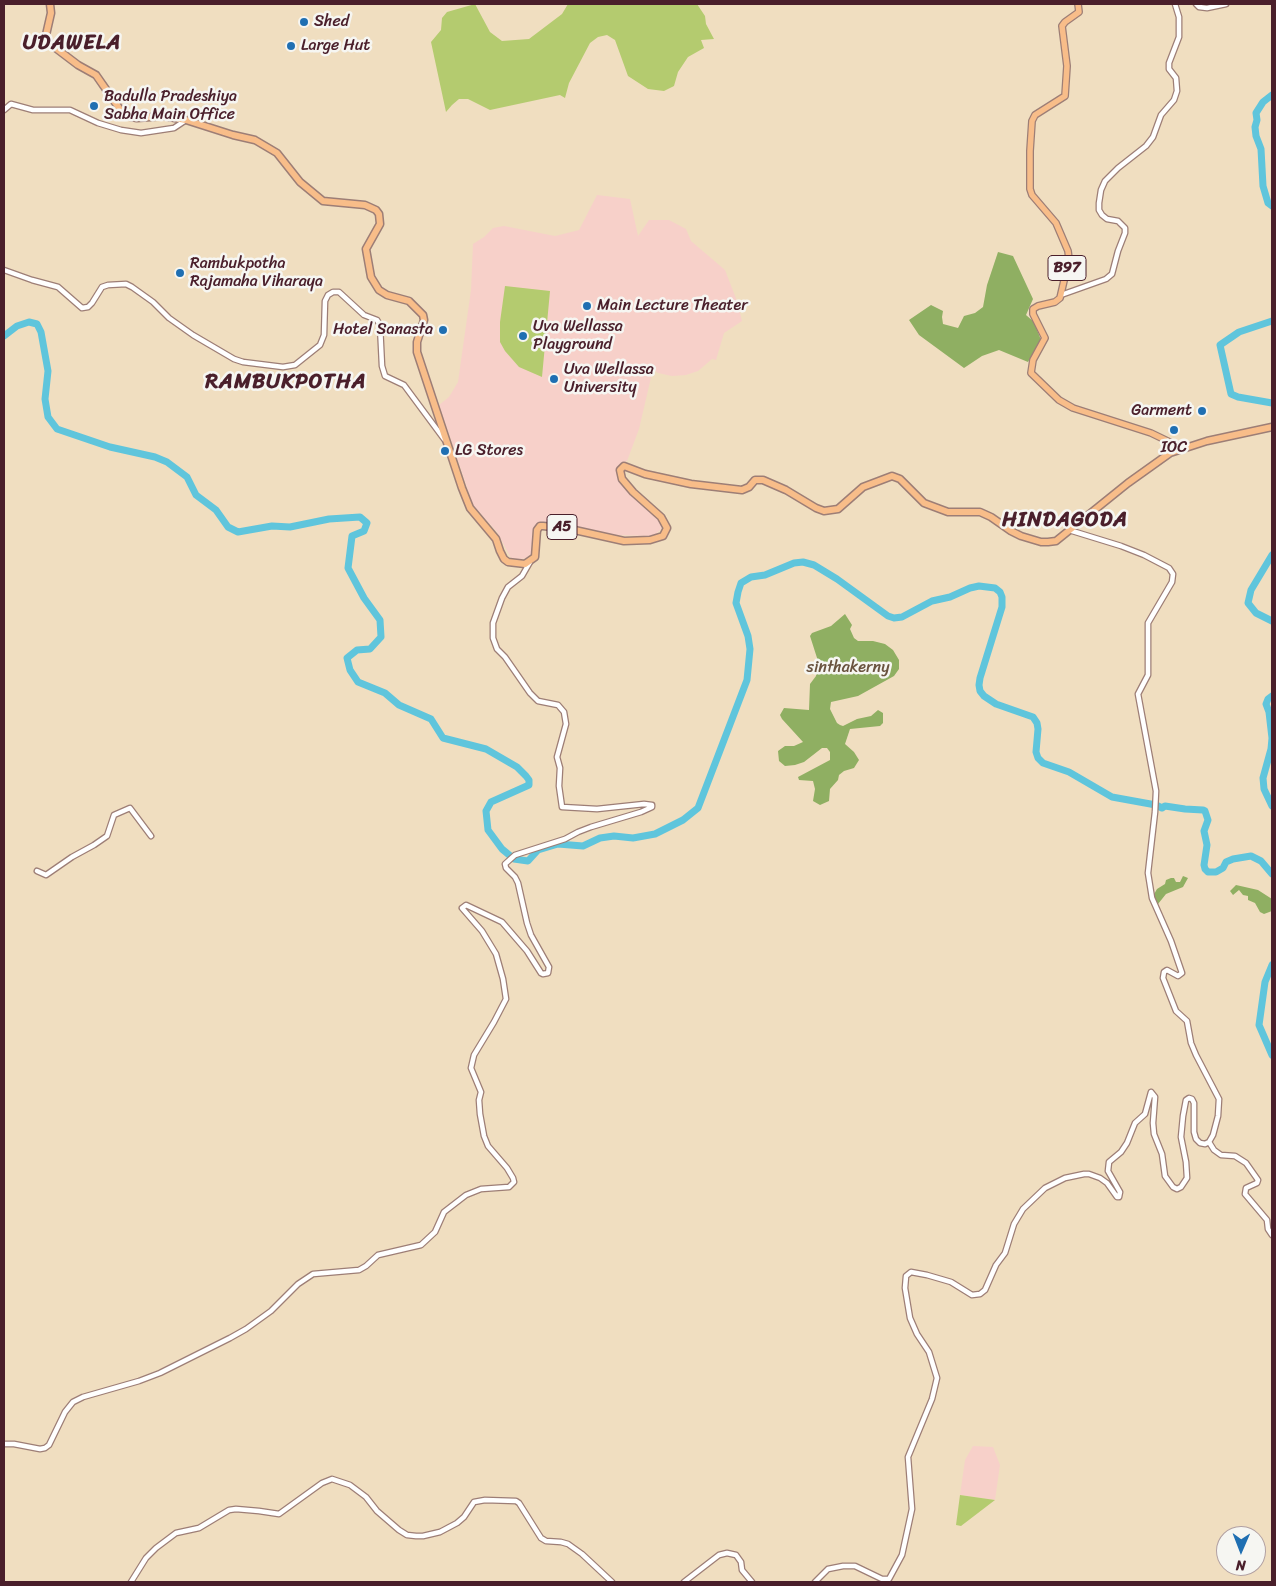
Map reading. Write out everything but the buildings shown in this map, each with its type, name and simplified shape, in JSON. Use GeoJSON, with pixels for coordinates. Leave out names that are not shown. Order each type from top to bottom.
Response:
{"type":"FeatureCollection","features":[{"type":"Feature","properties":{"kind":"highway"},"geometry":{"type":"LineString","coordinates":[[50,4],[51,12],[46,35],[49,43],[96,75],[124,113],[130,117],[164,116],[186,120],[255,140],[277,153],[300,182],[323,201],[365,205],[376,210],[380,224],[368,244],[366,254],[371,277],[380,290],[387,295],[409,301],[422,315],[424,320],[417,342],[417,352],[470,508],[496,539],[504,559],[516,564],[530,562]]}},
{"type":"Feature","properties":{"kind":"highway","name":"A5"},"geometry":{"type":"LineString","coordinates":[[530,562],[535,557],[537,530],[540,526],[553,526],[624,541],[650,540],[664,536],[667,528],[661,517],[633,492],[622,479],[620,470],[621,467],[626,466],[645,474],[692,484],[742,490],[749,487],[755,480],[763,480],[786,490],[816,508],[824,510],[838,509],[863,487],[892,476],[900,480],[924,503],[948,512],[980,512],[1011,531],[1041,542],[1052,542],[1170,453],[1182,448],[1272,426]]}},
{"type":"Feature","properties":{"kind":"main road","name":"B97"},"geometry":{"type":"LineString","coordinates":[[1078,4],[1079,12],[1065,22],[1062,29],[1067,66],[1065,96],[1034,117],[1030,151],[1031,193],[1056,223],[1069,258],[1060,298],[1055,302],[1033,309],[1033,314],[1045,338],[1033,360],[1031,369],[1033,376],[1059,400],[1073,408],[1151,433],[1182,448]]}},
{"type":"Feature","properties":{"kind":"street"},"geometry":{"type":"LineString","coordinates":[[1061,295],[1106,279],[1112,274],[1125,234],[1125,228],[1118,221],[1107,219],[1102,215],[1099,210],[1101,190],[1105,181],[1118,168],[1146,146],[1153,136],[1161,115],[1174,100],[1177,91],[1176,78],[1169,69],[1169,63],[1179,36],[1179,17],[1175,4]]}},
{"type":"Feature","properties":{"kind":"street"},"geometry":{"type":"LineString","coordinates":[[1196,4],[1199,7],[1207,8],[1226,4]]}},
{"type":"Feature","properties":{"kind":"street"},"geometry":{"type":"LineString","coordinates":[[4,110],[11,104],[33,110],[70,110],[98,123],[121,130],[141,133],[174,128],[186,120]]}},
{"type":"Feature","properties":{"kind":"street"},"geometry":{"type":"LineString","coordinates":[[4,270],[58,287],[82,308],[88,307],[92,303],[102,287],[119,284],[132,287],[154,302],[169,318],[193,335],[234,359],[243,362],[283,367],[295,365],[320,345],[324,335],[324,301],[333,292],[339,292],[364,315],[377,320],[380,325],[382,366],[385,376],[404,385],[448,444]]}},
{"type":"Feature","properties":{"kind":"street"},"geometry":{"type":"LineString","coordinates":[[815,1582],[828,1569],[843,1566],[855,1566],[882,1579],[889,1579],[902,1555],[912,1509],[908,1457],[932,1399],[937,1378],[929,1352],[917,1334],[910,1318],[905,1288],[906,1276],[911,1272],[927,1275],[950,1282],[972,1295],[980,1294],[985,1290],[996,1265],[1005,1253],[1014,1224],[1023,1210],[1045,1188],[1066,1178],[1089,1174],[1107,1183],[1117,1197],[1119,1197],[1120,1192],[1108,1170],[1109,1162],[1121,1152],[1135,1123],[1145,1114],[1151,1092],[1155,1097],[1154,1134],[1162,1154],[1165,1176],[1173,1187],[1177,1189],[1181,1187],[1187,1178],[1181,1137],[1186,1100],[1192,1098],[1194,1103],[1194,1132],[1196,1140],[1200,1143],[1209,1142],[1214,1135],[1219,1099],[1191,1043],[1187,1021],[1176,1011],[1163,978],[1164,972],[1167,970],[1178,976],[1182,973],[1171,941],[1152,898],[1148,873],[1156,800],[1138,694],[1148,675],[1148,623],[1172,582],[1173,574],[1168,568],[1144,555],[1069,530]]}},
{"type":"Feature","properties":{"kind":"street"},"geometry":{"type":"LineString","coordinates":[[4,1444],[45,1448],[49,1445],[66,1412],[74,1402],[83,1397],[160,1373],[230,1338],[271,1311],[298,1284],[313,1274],[359,1270],[378,1255],[421,1245],[435,1232],[444,1212],[466,1195],[481,1189],[512,1186],[514,1178],[488,1146],[484,1136],[480,1114],[481,1092],[471,1068],[479,1045],[506,999],[503,979],[496,954],[482,931],[462,908],[466,905],[502,922],[527,952],[541,973],[548,973],[549,967],[527,923],[518,883],[506,866],[507,862],[513,857],[566,839],[591,827],[652,807],[652,805],[644,804],[597,809],[562,807],[559,786],[560,768],[557,757],[566,724],[564,712],[558,705],[538,701],[530,693],[505,657],[497,649],[493,638],[494,623],[502,598],[508,588],[522,576],[530,562]]}},
{"type":"Feature","properties":{"kind":"street"},"geometry":{"type":"LineString","coordinates":[[37,872],[46,875],[94,845],[106,836],[114,815],[130,808],[151,836]]}},
{"type":"Feature","properties":{"kind":"street"},"geometry":{"type":"LineString","coordinates":[[1209,1142],[1214,1150],[1221,1155],[1235,1156],[1246,1163],[1258,1180],[1257,1183],[1246,1188],[1245,1194],[1267,1220],[1268,1229],[1272,1235]]}},
{"type":"Feature","properties":{"kind":"street"},"geometry":{"type":"LineString","coordinates":[[131,1582],[146,1558],[176,1533],[199,1528],[229,1510],[236,1509],[279,1514],[322,1483],[332,1479],[356,1489],[366,1497],[376,1511],[406,1535],[423,1536],[440,1532],[464,1517],[474,1502],[485,1500],[516,1501],[541,1538],[546,1541],[568,1544],[582,1554],[612,1582]]}},
{"type":"Feature","properties":{"kind":"street"},"geometry":{"type":"LineString","coordinates":[[684,1582],[719,1555],[727,1552],[736,1554],[741,1562],[742,1570],[752,1582]]}},
{"type":"Feature","properties":{"kind":"shaded area","name":"Uva Wellassa University"},"geometry":{"type":"Polygon","coordinates":[[[597,195],[630,199],[638,236],[649,220],[669,220],[686,229],[691,241],[725,270],[737,301],[742,321],[724,333],[716,360],[712,359],[698,371],[686,375],[672,376],[658,373],[653,369],[639,429],[627,461],[621,463],[617,469],[622,484],[658,517],[661,529],[656,534],[650,536],[610,535],[568,524],[541,522],[533,530],[531,554],[526,558],[518,560],[511,558],[497,532],[473,505],[439,405],[449,397],[458,382],[471,290],[473,244],[493,228],[504,226],[555,236],[579,230],[597,195]]]}},
{"type":"Feature","properties":{"kind":"shaded area"},"geometry":{"type":"Polygon","coordinates":[[[973,1446],[993,1447],[1000,1465],[995,1500],[960,1495],[965,1460],[973,1446]]]}},
{"type":"Feature","properties":{"kind":"green space"},"geometry":{"type":"Polygon","coordinates":[[[475,4],[490,32],[502,41],[529,39],[562,14],[568,4],[697,4],[705,16],[706,24],[714,39],[701,40],[704,48],[688,57],[678,72],[674,86],[664,91],[648,89],[628,76],[615,40],[607,35],[598,37],[590,43],[569,83],[565,98],[560,95],[490,110],[468,99],[459,99],[446,112],[431,42],[441,30],[442,18],[447,12],[475,4]]]}},
{"type":"Feature","properties":{"kind":"green space"},"geometry":{"type":"Polygon","coordinates":[[[998,252],[1013,256],[1033,299],[1026,315],[1034,322],[1041,340],[1028,362],[999,350],[982,356],[964,368],[919,335],[909,320],[931,305],[943,311],[943,324],[958,328],[964,316],[975,313],[983,307],[987,285],[998,252]]]}},
{"type":"Feature","properties":{"kind":"green space","name":"Uva Wellassa Playground"},"geometry":{"type":"Polygon","coordinates":[[[505,286],[550,291],[542,377],[519,367],[500,342],[500,322],[505,286]]]}},
{"type":"Feature","properties":{"kind":"green space","name":"sinthakerny"},"geometry":{"type":"Polygon","coordinates":[[[845,614],[852,625],[850,629],[854,638],[858,641],[873,641],[885,644],[893,650],[899,660],[899,669],[894,676],[858,696],[831,702],[830,709],[840,725],[843,726],[857,719],[871,716],[878,710],[883,713],[883,723],[880,726],[850,729],[845,744],[854,752],[859,760],[854,768],[844,771],[839,775],[838,780],[830,789],[829,801],[820,805],[813,801],[815,789],[813,781],[799,780],[798,777],[830,760],[830,752],[827,748],[822,748],[804,762],[785,766],[779,761],[778,751],[785,746],[794,746],[803,742],[780,715],[784,708],[809,710],[810,684],[816,676],[818,661],[810,636],[812,633],[831,626],[845,614]]]}},
{"type":"Feature","properties":{"kind":"green space"},"geometry":{"type":"Polygon","coordinates":[[[1183,876],[1188,878],[1183,887],[1166,894],[1158,904],[1153,896],[1157,889],[1165,884],[1166,880],[1171,878],[1174,878],[1176,882],[1180,882],[1183,876]]]}},
{"type":"Feature","properties":{"kind":"green space"},"geometry":{"type":"Polygon","coordinates":[[[1236,885],[1258,890],[1272,899],[1272,911],[1264,914],[1260,912],[1255,903],[1248,900],[1248,896],[1243,895],[1239,890],[1233,895],[1230,891],[1236,885]]]}},
{"type":"Feature","properties":{"kind":"green space"},"geometry":{"type":"Polygon","coordinates":[[[960,1495],[995,1500],[961,1526],[956,1525],[960,1495]]]}},
{"type":"Feature","properties":{"kind":"waterway"},"geometry":{"type":"LineString","coordinates":[[1272,95],[1263,102],[1256,113],[1255,127],[1261,149],[1263,186],[1268,203],[1272,206]]}},
{"type":"Feature","properties":{"kind":"waterway"},"geometry":{"type":"LineString","coordinates":[[1272,321],[1239,332],[1220,345],[1231,394],[1272,403]]}},
{"type":"Feature","properties":{"kind":"waterway"},"geometry":{"type":"LineString","coordinates":[[4,336],[17,326],[29,322],[37,324],[41,332],[48,371],[45,399],[48,417],[57,429],[110,447],[155,457],[167,462],[187,477],[196,495],[216,510],[228,527],[238,532],[272,526],[290,527],[329,519],[360,517],[367,523],[364,531],[352,536],[348,568],[364,598],[380,620],[381,637],[370,649],[357,650],[347,658],[350,670],[358,682],[385,693],[399,705],[431,719],[443,738],[486,749],[517,767],[526,776],[529,780],[529,785],[491,802],[486,811],[488,830],[502,849],[514,859],[528,861],[538,850],[558,844],[583,846],[600,838],[614,836],[633,838],[655,834],[683,820],[698,808],[747,680],[750,649],[748,636],[736,603],[741,583],[751,577],[765,575],[794,563],[803,562],[814,565],[837,579],[888,616],[894,618],[902,617],[932,601],[950,597],[970,588],[979,586],[995,588],[1002,597],[1002,607],[980,678],[980,691],[996,704],[1033,717],[1038,729],[1036,752],[1038,758],[1043,763],[1069,772],[1112,797],[1156,805],[1162,808],[1165,806],[1203,810],[1208,820],[1204,831],[1207,845],[1204,865],[1208,872],[1216,872],[1223,868],[1226,862],[1233,859],[1251,856],[1261,861],[1272,874]]}},
{"type":"Feature","properties":{"kind":"waterway"},"geometry":{"type":"LineString","coordinates":[[1272,555],[1251,590],[1248,603],[1256,613],[1272,621]]}},
{"type":"Feature","properties":{"kind":"waterway"},"geometry":{"type":"LineString","coordinates":[[1272,696],[1266,704],[1269,712],[1272,738],[1263,778],[1264,789],[1272,806]]}},
{"type":"Feature","properties":{"kind":"waterway"},"geometry":{"type":"LineString","coordinates":[[1272,965],[1265,982],[1259,1025],[1272,1055]]}},
{"type":"Feature","properties":{"kind":"place","name":"Shed"},"geometry":{"type":"Point","coordinates":[304,22]}},
{"type":"Feature","properties":{"kind":"place","name":"Large Hut"},"geometry":{"type":"Point","coordinates":[291,46]}},
{"type":"Feature","properties":{"kind":"place","name":"Badulla Pradeshiya Sabha Main Office"},"geometry":{"type":"Point","coordinates":[94,106]}},
{"type":"Feature","properties":{"kind":"place","name":"Rambukpotha Rajamaha Viharaya"},"geometry":{"type":"Point","coordinates":[180,273]}},
{"type":"Feature","properties":{"kind":"place","name":"Main Lecture Theater"},"geometry":{"type":"Point","coordinates":[587,306]}},
{"type":"Feature","properties":{"kind":"place","name":"Hotel Sanasta"},"geometry":{"type":"Point","coordinates":[443,330]}},
{"type":"Feature","properties":{"kind":"place","name":"Uva Wellassa Playground"},"geometry":{"type":"Point","coordinates":[523,336]}},
{"type":"Feature","properties":{"kind":"place","name":"Uva Wellassa University"},"geometry":{"type":"Point","coordinates":[554,379]}},
{"type":"Feature","properties":{"kind":"place","name":"Garment"},"geometry":{"type":"Point","coordinates":[1202,411]}},
{"type":"Feature","properties":{"kind":"place","name":"IOC"},"geometry":{"type":"Point","coordinates":[1174,430]}},
{"type":"Feature","properties":{"kind":"place","name":"LG Stores"},"geometry":{"type":"Point","coordinates":[445,451]}},
{"type":"Feature","properties":{"kind":"district","name":"UDAWELA"},"geometry":{"type":"Point","coordinates":[72,44]}},
{"type":"Feature","properties":{"kind":"district","name":"RAMBUKPOTHA"},"geometry":{"type":"Point","coordinates":[286,383]}},
{"type":"Feature","properties":{"kind":"district","name":"HINDAGODA"},"geometry":{"type":"Point","coordinates":[1065,521]}}]}
